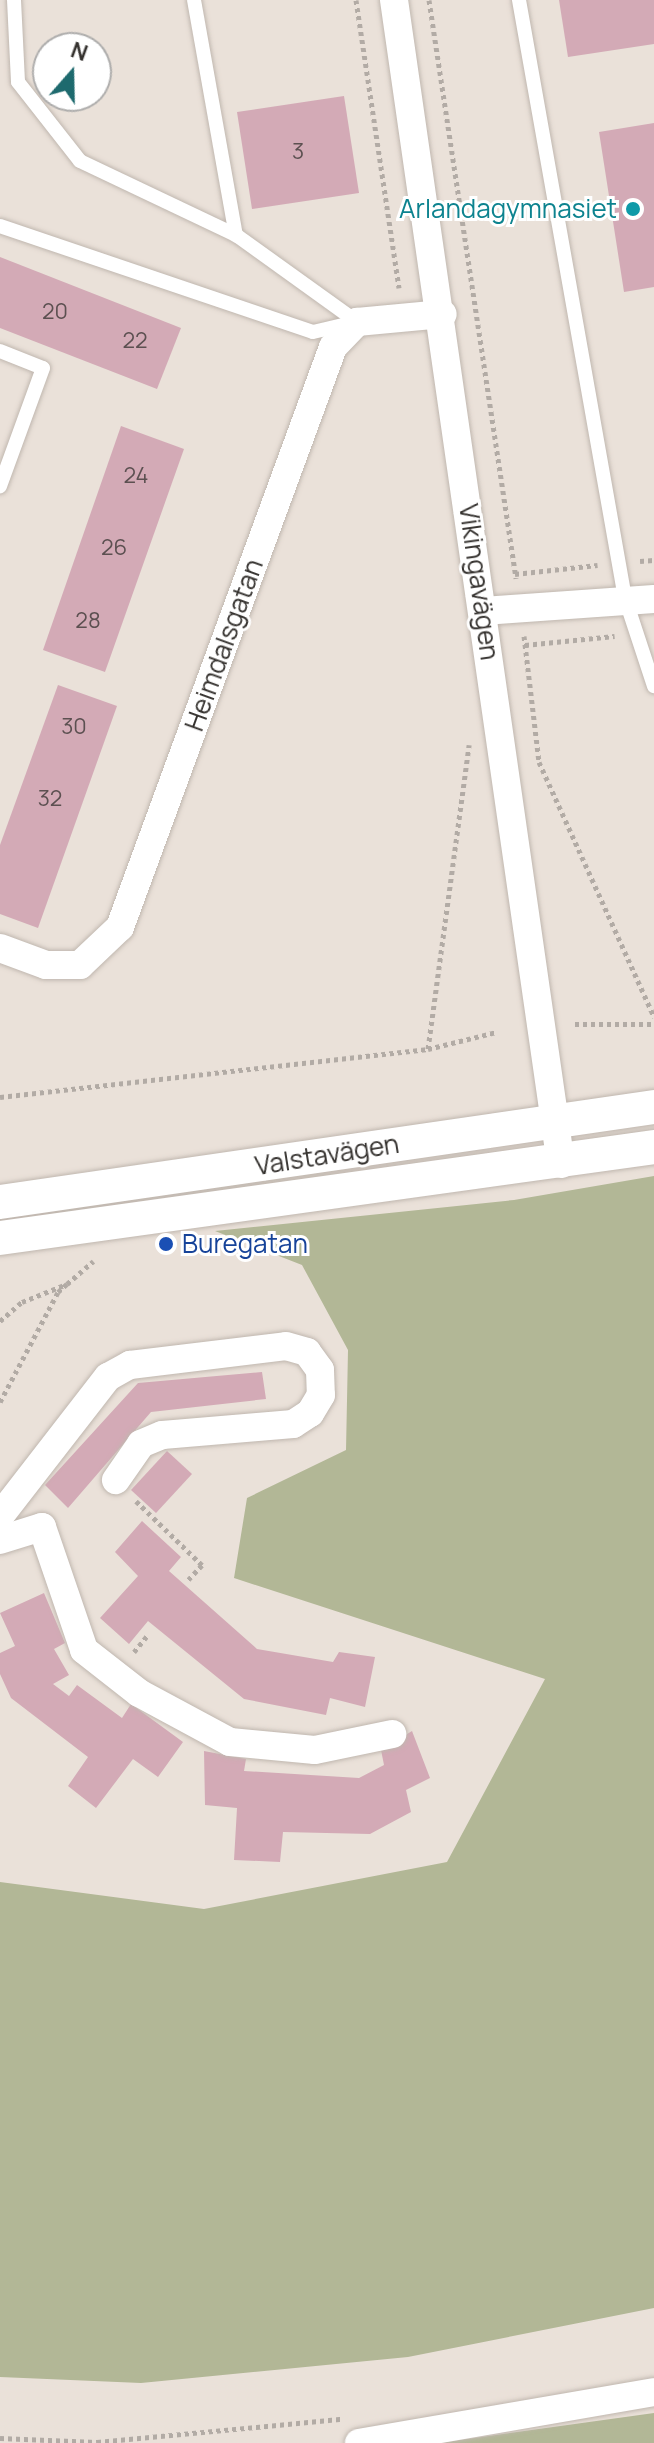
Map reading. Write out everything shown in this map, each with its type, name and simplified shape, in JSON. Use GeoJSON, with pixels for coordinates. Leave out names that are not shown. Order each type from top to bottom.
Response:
{"type":"FeatureCollection","features":[{"type":"Feature","properties":{"kind":"street","name":"Vikingavägen"},"geometry":{"type":"LineString","coordinates":[[394,0],[443,314],[561,1164]]}},
{"type":"Feature","properties":{"kind":"street"},"geometry":{"type":"LineString","coordinates":[[357,322],[443,314]]}},
{"type":"Feature","properties":{"kind":"street","name":"Heimdalsgatan"},"geometry":{"type":"LineString","coordinates":[[0,948],[46,965],[80,965],[120,927],[333,347],[357,322]]}},
{"type":"Feature","properties":{"kind":"street"},"geometry":{"type":"LineString","coordinates":[[483,611],[625,598],[654,599]]}},
{"type":"Feature","properties":{"kind":"street","name":"Valstavägen"},"geometry":{"type":"LineString","coordinates":[[0,1202],[654,1107]]}},
{"type":"Feature","properties":{"kind":"street","name":"Valstavägen"},"geometry":{"type":"LineString","coordinates":[[0,1238],[561,1164],[654,1147]]}},
{"type":"Feature","properties":{"kind":"street"},"geometry":{"type":"LineString","coordinates":[[0,1516],[108,1377],[130,1365],[286,1346],[307,1352],[320,1370],[321,1395],[310,1413],[293,1424],[162,1435],[141,1444],[116,1480]]}},
{"type":"Feature","properties":{"kind":"street"},"geometry":{"type":"LineString","coordinates":[[0,1540],[42,1527],[84,1650],[139,1693],[230,1742],[315,1750],[392,1734]]}},
{"type":"Feature","properties":{"kind":"street"},"geometry":{"type":"LineString","coordinates":[[354,2431],[654,2392]]}},
{"type":"Feature","properties":{"kind":"lane"},"geometry":{"type":"LineString","coordinates":[[14,0],[18,82],[80,161],[236,235],[357,322]]}},
{"type":"Feature","properties":{"kind":"lane"},"geometry":{"type":"LineString","coordinates":[[194,0],[236,235]]}},
{"type":"Feature","properties":{"kind":"lane"},"geometry":{"type":"LineString","coordinates":[[519,0],[625,598],[654,686]]}},
{"type":"Feature","properties":{"kind":"lane"},"geometry":{"type":"LineString","coordinates":[[0,226],[313,332],[357,322]]}},
{"type":"Feature","properties":{"kind":"lane"},"geometry":{"type":"LineString","coordinates":[[0,351],[43,368],[0,486]]}},
{"type":"Feature","properties":{"kind":"path"},"geometry":{"type":"LineString","coordinates":[[356,0],[398,284],[408,317]]}},
{"type":"Feature","properties":{"kind":"path"},"geometry":{"type":"LineString","coordinates":[[429,0],[520,607],[539,762],[654,1017]]}},
{"type":"Feature","properties":{"kind":"path"},"geometry":{"type":"LineString","coordinates":[[515,574],[654,560]]}},
{"type":"Feature","properties":{"kind":"path"},"geometry":{"type":"LineString","coordinates":[[525,645],[635,635]]}},
{"type":"Feature","properties":{"kind":"path"},"geometry":{"type":"LineString","coordinates":[[428,1049],[470,737]]}},
{"type":"Feature","properties":{"kind":"path"},"geometry":{"type":"LineString","coordinates":[[575,1024],[654,1024]]}},
{"type":"Feature","properties":{"kind":"path"},"geometry":{"type":"LineString","coordinates":[[0,1097],[428,1049],[496,1032]]}},
{"type":"Feature","properties":{"kind":"path"},"geometry":{"type":"LineString","coordinates":[[0,1402],[58,1292],[93,1261]]}},
{"type":"Feature","properties":{"kind":"path"},"geometry":{"type":"LineString","coordinates":[[0,1321],[22,1302],[67,1284]]}},
{"type":"Feature","properties":{"kind":"path"},"geometry":{"type":"LineString","coordinates":[[116,1480],[202,1565],[188,1580]]}},
{"type":"Feature","properties":{"kind":"path"},"geometry":{"type":"LineString","coordinates":[[0,2438],[97,2442],[354,2431]]}},
{"type":"Feature","properties":{"kind":"green space"},"geometry":{"type":"Polygon","coordinates":[[[654,1176],[654,2308],[408,2357],[141,2383],[0,2377],[0,1882],[204,1909],[447,1862],[545,1679],[234,1578],[247,1498],[346,1450],[348,1350],[302,1265],[215,1231],[514,1200],[654,1176]]]}},
{"type":"Feature","properties":{"kind":"green space"},"geometry":{"type":"Polygon","coordinates":[[[654,2413],[654,2443],[439,2443],[654,2413]]]}},
{"type":"Feature","properties":{"kind":"building"},"geometry":{"type":"Polygon","coordinates":[[[559,0],[654,0],[654,44],[568,57],[559,0]]]}},
{"type":"Feature","properties":{"kind":"building"},"geometry":{"type":"Polygon","coordinates":[[[344,96],[359,193],[252,209],[237,112],[344,96]]]}},
{"type":"Feature","properties":{"kind":"building","name":"Arlandagymnasiet"},"geometry":{"type":"Polygon","coordinates":[[[654,123],[654,287],[624,292],[599,132],[654,123]]]}},
{"type":"Feature","properties":{"kind":"building"},"geometry":{"type":"Polygon","coordinates":[[[0,257],[181,328],[157,389],[0,328],[0,257]]]}},
{"type":"Feature","properties":{"kind":"building"},"geometry":{"type":"Polygon","coordinates":[[[121,426],[184,449],[105,672],[43,650],[121,426]]]}},
{"type":"Feature","properties":{"kind":"building"},"geometry":{"type":"Polygon","coordinates":[[[58,685],[117,706],[38,928],[0,914],[0,845],[58,685]]]}},
{"type":"Feature","properties":{"kind":"building"},"geometry":{"type":"Polygon","coordinates":[[[262,1372],[266,1399],[151,1412],[68,1508],[45,1485],[138,1383],[262,1372]]]}},
{"type":"Feature","properties":{"kind":"building"},"geometry":{"type":"Polygon","coordinates":[[[167,1451],[192,1474],[156,1513],[131,1490],[167,1451]]]}},
{"type":"Feature","properties":{"kind":"building"},"geometry":{"type":"Polygon","coordinates":[[[142,1521],[181,1557],[169,1571],[257,1649],[333,1662],[339,1652],[375,1657],[365,1707],[330,1698],[326,1715],[244,1699],[148,1621],[129,1644],[100,1618],[138,1576],[115,1552],[142,1521]]]}},
{"type":"Feature","properties":{"kind":"building"},"geometry":{"type":"Polygon","coordinates":[[[44,1593],[65,1643],[54,1649],[69,1675],[53,1684],[69,1696],[77,1685],[122,1718],[131,1704],[183,1742],[158,1777],[133,1759],[96,1808],[68,1786],[88,1757],[11,1698],[0,1674],[0,1653],[15,1646],[0,1613],[44,1593]]]}},
{"type":"Feature","properties":{"kind":"building"},"geometry":{"type":"Polygon","coordinates":[[[412,1731],[430,1778],[406,1790],[411,1812],[370,1834],[283,1832],[280,1862],[234,1860],[237,1808],[205,1805],[204,1751],[246,1759],[244,1771],[359,1778],[384,1765],[381,1750],[412,1731]]]}},
{"type":"Feature","properties":{"kind":"place","name":"Arlandagymnasiet"},"geometry":{"type":"Point","coordinates":[633,209]}},
{"type":"Feature","properties":{"kind":"place","name":"Buregatan"},"geometry":{"type":"Point","coordinates":[166,1244]}}]}
